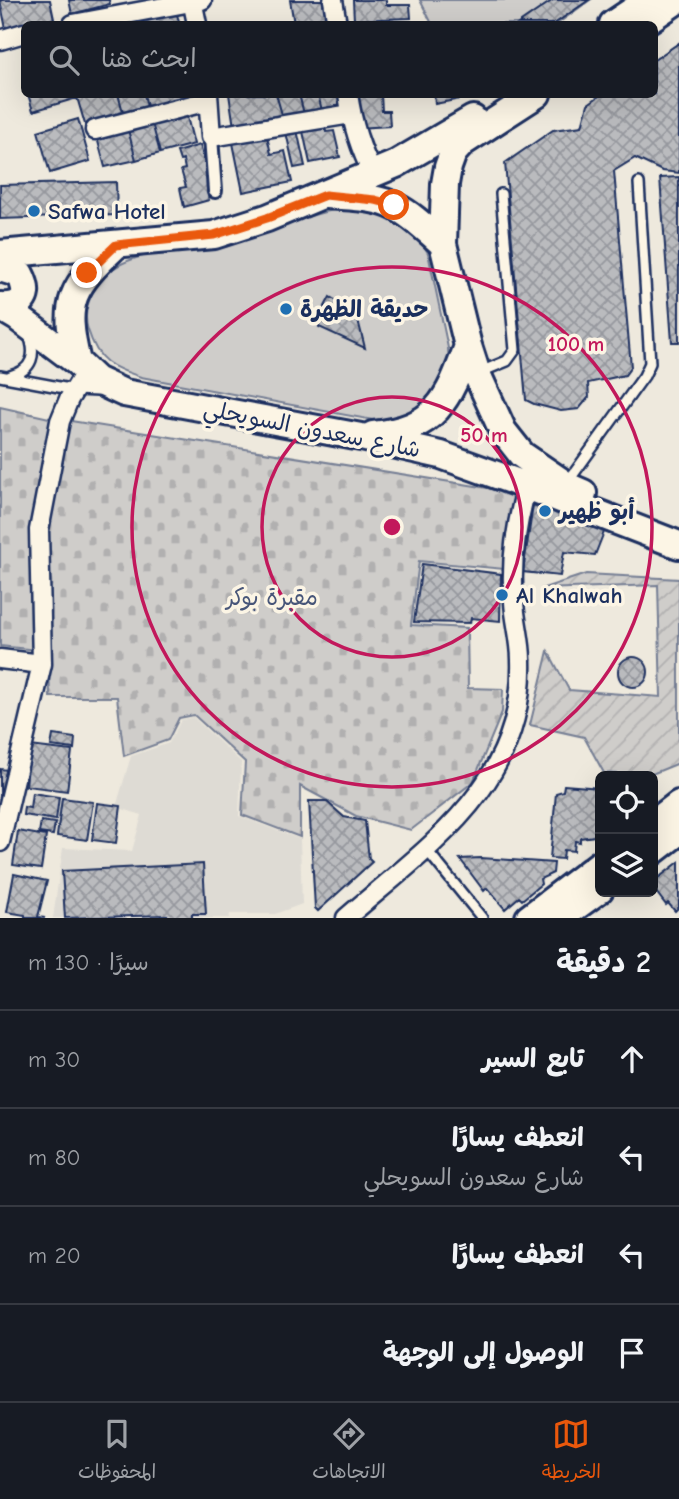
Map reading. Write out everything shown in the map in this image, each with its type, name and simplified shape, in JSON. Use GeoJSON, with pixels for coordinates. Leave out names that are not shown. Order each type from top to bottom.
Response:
{"type":"FeatureCollection","features":[{"type":"Feature","properties":{"kind":"main road"},"geometry":{"type":"LineString","coordinates":[[618,21],[649,0]]}},
{"type":"Feature","properties":{"kind":"main road"},"geometry":{"type":"LineString","coordinates":[[646,21],[677,0]]}},
{"type":"Feature","properties":{"kind":"main road"},"geometry":{"type":"LineString","coordinates":[[0,254],[214,235],[267,218],[373,174],[408,157],[503,98]]}},
{"type":"Feature","properties":{"kind":"main road"},"geometry":{"type":"LineString","coordinates":[[531,98],[463,142],[453,153],[448,167],[443,244],[477,373],[503,431],[522,455],[566,485],[679,530]]}},
{"type":"Feature","properties":{"kind":"main road"},"geometry":{"type":"LineString","coordinates":[[325,195],[375,200],[394,205],[443,244]]}},
{"type":"Feature","properties":{"kind":"main road"},"geometry":{"type":"LineString","coordinates":[[79,374],[69,331],[73,296],[87,273],[116,245]]}},
{"type":"Feature","properties":{"kind":"main road"},"geometry":{"type":"LineString","coordinates":[[0,268],[20,274],[26,285],[26,294],[20,303],[6,310]]}},
{"type":"Feature","properties":{"kind":"main road","name":"شارع سعدون السويحلي"},"geometry":{"type":"LineString","coordinates":[[6,310],[79,374],[124,393],[361,437],[441,455],[527,485],[679,545]]}},
{"type":"Feature","properties":{"kind":"main road"},"geometry":{"type":"LineString","coordinates":[[361,437],[418,426],[442,403],[456,380],[468,346]]}},
{"type":"Feature","properties":{"kind":"main road"},"geometry":{"type":"LineString","coordinates":[[658,820],[679,804]]}},
{"type":"Feature","properties":{"kind":"main road"},"geometry":{"type":"LineString","coordinates":[[658,846],[679,831]]}},
{"type":"Feature","properties":{"kind":"main road"},"geometry":{"type":"LineString","coordinates":[[529,918],[595,868]]}},
{"type":"Feature","properties":{"kind":"main road"},"geometry":{"type":"LineString","coordinates":[[560,918],[595,893]]}},
{"type":"Feature","properties":{"kind":"street"},"geometry":{"type":"LineString","coordinates":[[333,0],[336,21]]}},
{"type":"Feature","properties":{"kind":"street"},"geometry":{"type":"LineString","coordinates":[[89,21],[195,1],[197,21]]}},
{"type":"Feature","properties":{"kind":"street"},"geometry":{"type":"LineString","coordinates":[[0,40],[21,34]]}},
{"type":"Feature","properties":{"kind":"street"},"geometry":{"type":"LineString","coordinates":[[95,130],[208,98],[215,191]]}},
{"type":"Feature","properties":{"kind":"street"},"geometry":{"type":"LineString","coordinates":[[349,98],[365,158],[373,174]]}},
{"type":"Feature","properties":{"kind":"street"},"geometry":{"type":"LineString","coordinates":[[211,137],[351,114]]}},
{"type":"Feature","properties":{"kind":"street"},"geometry":{"type":"LineString","coordinates":[[0,842],[42,664],[40,530],[60,421],[79,374]]}},
{"type":"Feature","properties":{"kind":"street"},"geometry":{"type":"LineString","coordinates":[[346,918],[469,808],[484,789],[506,748],[514,726],[522,680],[514,604],[513,554],[527,485]]}},
{"type":"Feature","properties":{"kind":"street"},"geometry":{"type":"LineString","coordinates":[[0,659],[42,664]]}},
{"type":"Feature","properties":{"kind":"lane"},"geometry":{"type":"LineString","coordinates":[[566,485],[644,376],[650,363],[639,183]]}},
{"type":"Feature","properties":{"kind":"lane"},"geometry":{"type":"LineString","coordinates":[[477,373],[507,361],[515,350],[502,194]]}},
{"type":"Feature","properties":{"kind":"lane"},"geometry":{"type":"LineString","coordinates":[[1,376],[21,373],[33,360],[31,340],[6,310]]}},
{"type":"Feature","properties":{"kind":"lane"},"geometry":{"type":"LineString","coordinates":[[1,376],[79,374]]}},
{"type":"Feature","properties":{"kind":"lane"},"geometry":{"type":"LineString","coordinates":[[426,849],[482,918]]}},
{"type":"Feature","properties":{"kind":"shaded area"},"geometry":{"type":"Polygon","coordinates":[[[193,717],[241,762],[239,816],[300,839],[302,904],[275,914],[230,914],[229,918],[53,918],[63,848],[132,851],[142,815],[116,807],[131,756],[169,743],[181,720],[193,717]]]}},
{"type":"Feature","properties":{"kind":"green space"},"geometry":{"type":"Polygon","coordinates":[[[420,0],[590,0],[561,21],[430,21],[420,0]]]}},
{"type":"Feature","properties":{"kind":"green space"},"geometry":{"type":"Polygon","coordinates":[[[355,207],[391,216],[419,238],[428,253],[448,348],[449,369],[427,406],[389,423],[141,377],[107,362],[96,349],[86,321],[89,301],[98,283],[121,264],[146,255],[226,244],[306,217],[355,207]]]}},
{"type":"Feature","properties":{"kind":"green space"},"geometry":{"type":"Polygon","coordinates":[[[0,407],[54,419],[37,650],[0,646],[0,407]]]}},
{"type":"Feature","properties":{"kind":"green space","name":"مقبرة بوكر"},"geometry":{"type":"Polygon","coordinates":[[[71,421],[488,488],[515,498],[504,569],[419,561],[411,625],[467,628],[468,688],[503,689],[502,712],[473,782],[411,830],[356,816],[300,786],[300,837],[242,815],[245,762],[194,715],[179,718],[168,740],[124,756],[117,697],[50,697],[45,529],[66,425],[71,421]]]}},
{"type":"Feature","properties":{"kind":"green space"},"geometry":{"type":"Polygon","coordinates":[[[586,574],[679,579],[679,763],[658,772],[603,771],[584,737],[530,725],[548,651],[569,690],[661,697],[658,585],[541,589],[586,574]]]}},
{"type":"Feature","properties":{"kind":"building"},"geometry":{"type":"Polygon","coordinates":[[[0,0],[50,0],[54,19],[21,21],[21,26],[6,29],[0,0]]]}},
{"type":"Feature","properties":{"kind":"building"},"geometry":{"type":"Polygon","coordinates":[[[69,0],[109,0],[110,4],[72,14],[69,0]]]}},
{"type":"Feature","properties":{"kind":"building"},"geometry":{"type":"Polygon","coordinates":[[[290,0],[323,0],[327,21],[294,21],[290,0]]]}},
{"type":"Feature","properties":{"kind":"building"},"geometry":{"type":"Polygon","coordinates":[[[353,0],[386,0],[386,5],[410,5],[411,18],[354,20],[353,0]]]}},
{"type":"Feature","properties":{"kind":"building"},"geometry":{"type":"Polygon","coordinates":[[[553,0],[589,0],[558,21],[522,21],[553,0]]]}},
{"type":"Feature","properties":{"kind":"building"},"geometry":{"type":"Polygon","coordinates":[[[176,12],[179,21],[145,21],[176,12]]]}},
{"type":"Feature","properties":{"kind":"building"},"geometry":{"type":"Polygon","coordinates":[[[679,43],[679,173],[662,171],[635,158],[614,171],[631,367],[625,375],[588,383],[589,397],[579,409],[561,411],[534,404],[526,400],[505,163],[553,130],[582,126],[588,104],[596,98],[658,98],[658,57],[679,43]]]}},
{"type":"Feature","properties":{"kind":"building"},"geometry":{"type":"Polygon","coordinates":[[[29,98],[77,98],[33,111],[29,98]]]}},
{"type":"Feature","properties":{"kind":"building"},"geometry":{"type":"Polygon","coordinates":[[[77,98],[119,98],[125,119],[87,131],[77,98]]]}},
{"type":"Feature","properties":{"kind":"building"},"geometry":{"type":"Polygon","coordinates":[[[119,98],[145,98],[148,111],[124,116],[119,98]]]}},
{"type":"Feature","properties":{"kind":"building"},"geometry":{"type":"Polygon","coordinates":[[[145,98],[194,98],[148,111],[145,98]]]}},
{"type":"Feature","properties":{"kind":"building"},"geometry":{"type":"Polygon","coordinates":[[[230,98],[277,98],[283,118],[234,127],[230,98]]]}},
{"type":"Feature","properties":{"kind":"building"},"geometry":{"type":"Polygon","coordinates":[[[277,98],[300,98],[304,114],[283,118],[277,98]]]}},
{"type":"Feature","properties":{"kind":"building"},"geometry":{"type":"Polygon","coordinates":[[[300,98],[319,98],[322,111],[304,114],[300,98]]]}},
{"type":"Feature","properties":{"kind":"building"},"geometry":{"type":"Polygon","coordinates":[[[319,98],[341,98],[343,107],[322,111],[319,98]]]}},
{"type":"Feature","properties":{"kind":"building"},"geometry":{"type":"Polygon","coordinates":[[[358,98],[381,98],[382,111],[389,111],[390,126],[357,128],[358,98]]]}},
{"type":"Feature","properties":{"kind":"building"},"geometry":{"type":"Polygon","coordinates":[[[434,98],[465,98],[435,104],[434,98]]]}},
{"type":"Feature","properties":{"kind":"building"},"geometry":{"type":"Polygon","coordinates":[[[185,109],[194,144],[160,153],[151,119],[185,109]]]}},
{"type":"Feature","properties":{"kind":"building"},"geometry":{"type":"Polygon","coordinates":[[[78,119],[90,161],[50,173],[38,131],[78,119]]]}},
{"type":"Feature","properties":{"kind":"building"},"geometry":{"type":"Polygon","coordinates":[[[151,119],[160,153],[136,160],[127,126],[151,119]]]}},
{"type":"Feature","properties":{"kind":"building"},"geometry":{"type":"Polygon","coordinates":[[[324,122],[326,132],[334,131],[340,157],[310,163],[302,127],[324,122]]]}},
{"type":"Feature","properties":{"kind":"building"},"geometry":{"type":"Polygon","coordinates":[[[127,126],[136,160],[105,167],[96,134],[127,126]]]}},
{"type":"Feature","properties":{"kind":"building"},"geometry":{"type":"Polygon","coordinates":[[[297,130],[305,166],[294,168],[286,132],[297,130]]]}},
{"type":"Feature","properties":{"kind":"building"},"geometry":{"type":"Polygon","coordinates":[[[267,136],[271,154],[285,151],[292,182],[243,192],[233,143],[267,136]]]}},
{"type":"Feature","properties":{"kind":"building"},"geometry":{"type":"Polygon","coordinates":[[[200,145],[212,190],[207,192],[209,200],[184,207],[180,188],[186,187],[181,170],[185,169],[177,152],[200,145]]]}},
{"type":"Feature","properties":{"kind":"building"},"geometry":{"type":"Polygon","coordinates":[[[679,177],[679,342],[672,342],[660,178],[679,177]]]}},
{"type":"Feature","properties":{"kind":"building"},"geometry":{"type":"Polygon","coordinates":[[[116,182],[117,215],[0,219],[0,185],[116,182]]]}},
{"type":"Feature","properties":{"kind":"building"},"geometry":{"type":"Polygon","coordinates":[[[330,297],[340,303],[337,310],[358,320],[365,348],[319,327],[321,314],[330,297]]]}},
{"type":"Feature","properties":{"kind":"building"},"geometry":{"type":"Polygon","coordinates":[[[533,505],[606,527],[595,555],[564,552],[560,576],[523,572],[533,505]]]}},
{"type":"Feature","properties":{"kind":"building"},"geometry":{"type":"Polygon","coordinates":[[[422,564],[501,574],[500,621],[471,618],[470,623],[414,622],[422,564]]]}},
{"type":"Feature","properties":{"kind":"building"},"geometry":{"type":"Polygon","coordinates":[[[633,657],[644,661],[648,672],[644,683],[633,687],[622,683],[618,672],[622,661],[633,657]]]}},
{"type":"Feature","properties":{"kind":"building"},"geometry":{"type":"Polygon","coordinates":[[[53,735],[75,738],[74,749],[51,746],[53,735]]]}},
{"type":"Feature","properties":{"kind":"building"},"geometry":{"type":"Polygon","coordinates":[[[30,746],[72,751],[67,791],[26,786],[30,746]]]}},
{"type":"Feature","properties":{"kind":"building"},"geometry":{"type":"Polygon","coordinates":[[[0,769],[8,770],[1,803],[0,803],[0,769]]]}},
{"type":"Feature","properties":{"kind":"building"},"geometry":{"type":"Polygon","coordinates":[[[564,785],[595,788],[595,836],[580,838],[580,842],[575,841],[574,851],[564,850],[563,859],[550,858],[556,793],[563,791],[564,785]]]}},
{"type":"Feature","properties":{"kind":"building"},"geometry":{"type":"Polygon","coordinates":[[[32,793],[59,797],[56,820],[23,815],[24,807],[30,808],[32,793]]]}},
{"type":"Feature","properties":{"kind":"building"},"geometry":{"type":"Polygon","coordinates":[[[62,798],[93,802],[87,840],[57,836],[62,798]]]}},
{"type":"Feature","properties":{"kind":"building"},"geometry":{"type":"Polygon","coordinates":[[[309,801],[326,801],[344,817],[365,821],[369,859],[372,862],[318,911],[315,908],[309,801]]]}},
{"type":"Feature","properties":{"kind":"building"},"geometry":{"type":"Polygon","coordinates":[[[97,803],[121,806],[116,843],[92,840],[97,803]]]}},
{"type":"Feature","properties":{"kind":"building"},"geometry":{"type":"Polygon","coordinates":[[[41,821],[55,823],[53,835],[39,833],[41,821]]]}},
{"type":"Feature","properties":{"kind":"building"},"geometry":{"type":"Polygon","coordinates":[[[18,831],[46,836],[41,869],[13,865],[18,831]]]}},
{"type":"Feature","properties":{"kind":"building"},"geometry":{"type":"Polygon","coordinates":[[[460,859],[554,863],[553,873],[540,879],[541,884],[522,900],[519,897],[505,909],[487,888],[484,891],[460,859]]]}},
{"type":"Feature","properties":{"kind":"building"},"geometry":{"type":"Polygon","coordinates":[[[679,862],[679,907],[675,911],[658,895],[658,878],[679,862]]]}},
{"type":"Feature","properties":{"kind":"building"},"geometry":{"type":"Polygon","coordinates":[[[203,864],[206,914],[192,914],[192,918],[167,918],[167,915],[65,918],[62,871],[203,864]]]}},
{"type":"Feature","properties":{"kind":"building"},"geometry":{"type":"Polygon","coordinates":[[[14,874],[47,881],[38,917],[45,918],[25,918],[25,915],[7,912],[14,874]]]}},
{"type":"Feature","properties":{"kind":"place","name":"Safwa Hotel"},"geometry":{"type":"Point","coordinates":[34,211]}},
{"type":"Feature","properties":{"kind":"place","name":"حديقة الظهرة"},"geometry":{"type":"Point","coordinates":[286,309]}},
{"type":"Feature","properties":{"kind":"place","name":"أبو ظهير"},"geometry":{"type":"Point","coordinates":[545,511]}},
{"type":"Feature","properties":{"kind":"place","name":"Al Khalwah"},"geometry":{"type":"Point","coordinates":[502,595]}},
{"type":"Feature","properties":{"kind":"route"},"geometry":{"type":"LineString","coordinates":[[87,273],[116,245],[214,235],[325,195],[375,200],[394,205]]}}]}
